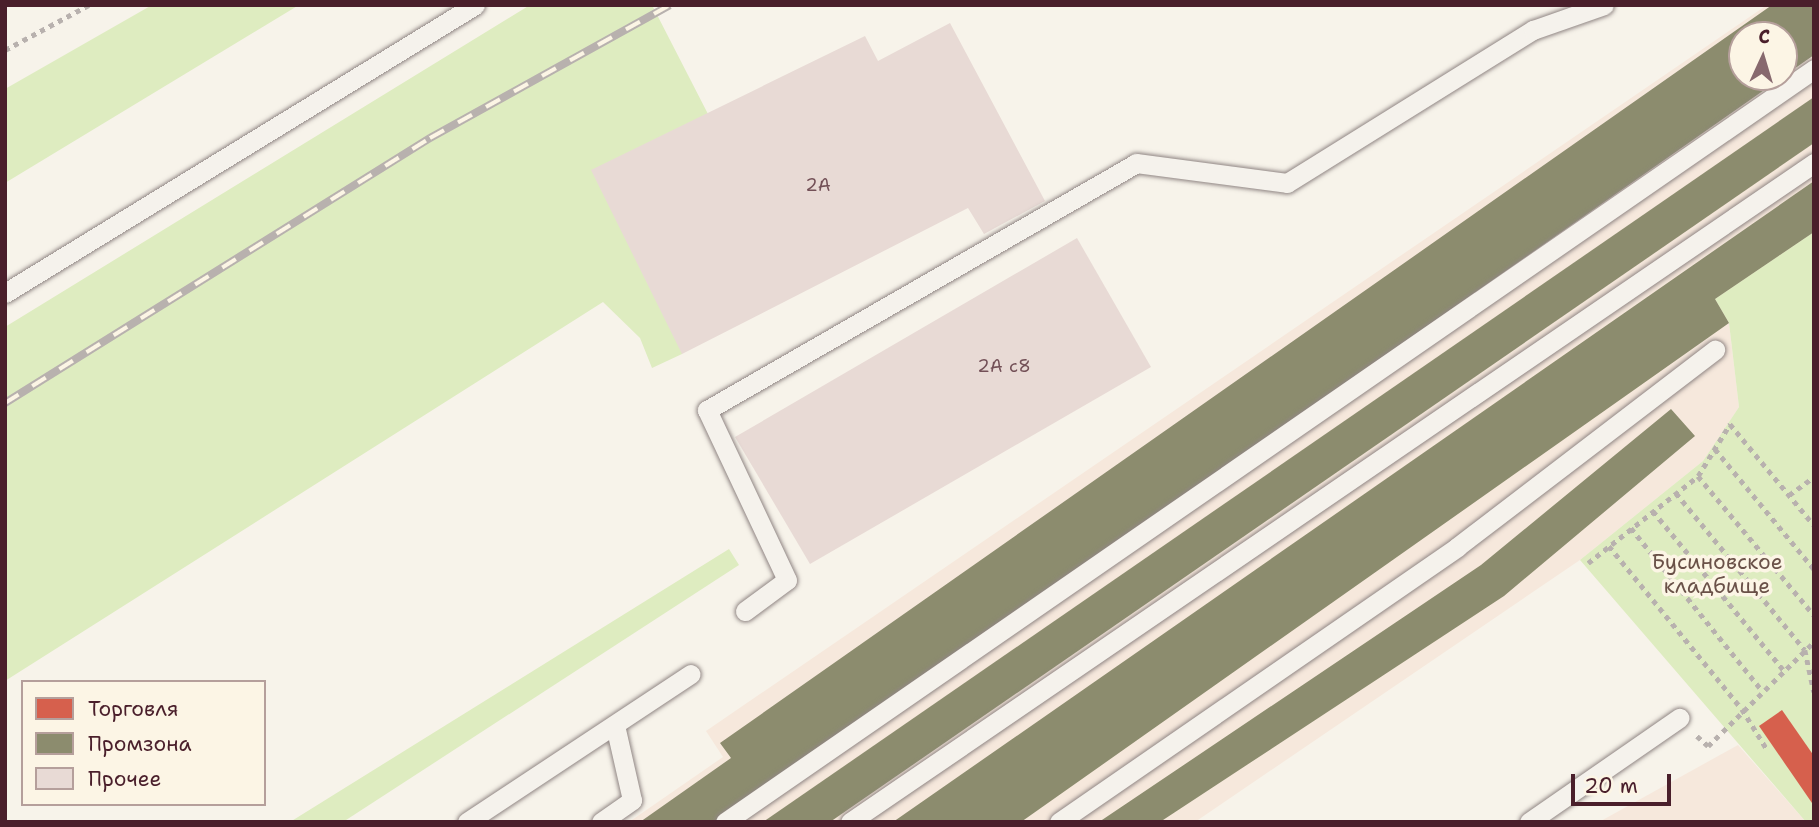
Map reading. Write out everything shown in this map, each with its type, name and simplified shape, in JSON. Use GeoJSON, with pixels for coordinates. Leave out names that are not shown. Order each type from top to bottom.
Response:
{"type":"FeatureCollection","features":[{"type":"Feature","properties":{"kind":"lane"},"geometry":{"type":"LineString","coordinates":[[5,293],[475,5]]}},
{"type":"Feature","properties":{"kind":"lane"},"geometry":{"type":"LineString","coordinates":[[745,611],[787,580],[707,410],[1136,163],[1287,183],[1533,30],[1604,5]]}},
{"type":"Feature","properties":{"kind":"lane"},"geometry":{"type":"LineString","coordinates":[[725,822],[1814,69]]}},
{"type":"Feature","properties":{"kind":"lane"},"geometry":{"type":"LineString","coordinates":[[850,822],[1814,163]]}},
{"type":"Feature","properties":{"kind":"lane"},"geometry":{"type":"LineString","coordinates":[[1059,822],[1457,547],[1715,351]]}},
{"type":"Feature","properties":{"kind":"lane"},"geometry":{"type":"LineString","coordinates":[[467,822],[691,674]]}},
{"type":"Feature","properties":{"kind":"lane"},"geometry":{"type":"LineString","coordinates":[[1529,822],[1679,718]]}},
{"type":"Feature","properties":{"kind":"lane"},"geometry":{"type":"LineString","coordinates":[[601,822],[632,800],[615,725]]}},
{"type":"Feature","properties":{"kind":"path"},"geometry":{"type":"LineString","coordinates":[[5,50],[89,5]]}},
{"type":"Feature","properties":{"kind":"path"},"geometry":{"type":"LineString","coordinates":[[1588,563],[1698,476],[1730,424],[1814,525]]}},
{"type":"Feature","properties":{"kind":"path"},"geometry":{"type":"LineString","coordinates":[[1715,449],[1814,569]]}},
{"type":"Feature","properties":{"kind":"path"},"geometry":{"type":"LineString","coordinates":[[1698,476],[1814,615]]}},
{"type":"Feature","properties":{"kind":"path"},"geometry":{"type":"LineString","coordinates":[[1789,495],[1814,477]]}},
{"type":"Feature","properties":{"kind":"path"},"geometry":{"type":"LineString","coordinates":[[1676,493],[1805,650],[1814,692]]}},
{"type":"Feature","properties":{"kind":"path"},"geometry":{"type":"LineString","coordinates":[[1653,511],[1783,669]]}},
{"type":"Feature","properties":{"kind":"path"},"geometry":{"type":"LineString","coordinates":[[1631,528],[1760,688]]}},
{"type":"Feature","properties":{"kind":"path"},"geometry":{"type":"LineString","coordinates":[[1609,546],[1742,709],[1768,751]]}},
{"type":"Feature","properties":{"kind":"path"},"geometry":{"type":"LineString","coordinates":[[1679,718],[1708,746],[1760,688],[1814,642]]}},
{"type":"Feature","properties":{"kind":"shaded area"},"geometry":{"type":"Polygon","coordinates":[[[1767,5],[1814,5],[1814,232],[1729,323],[1739,407],[1703,461],[1580,560],[1195,822],[629,822],[723,757],[706,731],[1728,32],[1728,91],[1798,91],[1798,21],[1744,21],[1767,5]]]}},
{"type":"Feature","properties":{"kind":"shaded area"},"geometry":{"type":"Polygon","coordinates":[[[1738,745],[1806,822],[1599,822],[1738,745]]]}},
{"type":"Feature","properties":{"kind":"green space"},"geometry":{"type":"Polygon","coordinates":[[[152,5],[299,5],[5,183],[5,89],[152,5]]]}},
{"type":"Feature","properties":{"kind":"green space"},"geometry":{"type":"Polygon","coordinates":[[[530,5],[652,5],[708,114],[682,354],[652,368],[640,338],[603,302],[5,681],[5,327],[530,5]]]}},
{"type":"Feature","properties":{"kind":"green space","name":"Бусиновское кладбище"},"geometry":{"type":"Polygon","coordinates":[[[1814,232],[1814,822],[1806,822],[1580,560],[1703,461],[1739,407],[1729,323],[1715,299],[1814,232]]]}},
{"type":"Feature","properties":{"kind":"green space"},"geometry":{"type":"Polygon","coordinates":[[[729,549],[739,565],[343,822],[290,822],[729,549]]]}},
{"type":"Feature","properties":{"kind":"building: Торговля"},"geometry":{"type":"Polygon","coordinates":[[[1782,710],[1814,756],[1812,803],[1759,726],[1782,710]]]}},
{"type":"Feature","properties":{"kind":"building: Промзона"},"geometry":{"type":"Polygon","coordinates":[[[1772,5],[1814,5],[1814,55],[1798,66],[1798,21],[1749,21],[1772,5]]]}},
{"type":"Feature","properties":{"kind":"building: Промзона"},"geometry":{"type":"Polygon","coordinates":[[[1728,36],[1728,91],[1763,91],[718,822],[640,822],[731,758],[720,743],[1728,36]]]}},
{"type":"Feature","properties":{"kind":"building: Промзона"},"geometry":{"type":"Polygon","coordinates":[[[1814,97],[1814,143],[830,822],[763,822],[1814,97]]]}},
{"type":"Feature","properties":{"kind":"building: Промзона"},"geometry":{"type":"Polygon","coordinates":[[[1814,181],[1814,232],[1715,299],[1729,323],[1021,822],[893,822],[1814,181]]]}},
{"type":"Feature","properties":{"kind":"building: Промзона"},"geometry":{"type":"Polygon","coordinates":[[[1671,409],[1695,436],[1504,596],[1160,822],[1099,822],[1481,565],[1671,409]]]}},
{"type":"Feature","properties":{"kind":"building: Прочее"},"geometry":{"type":"Polygon","coordinates":[[[950,23],[1045,201],[984,234],[968,208],[682,354],[591,170],[865,36],[878,61],[950,23]]]}},
{"type":"Feature","properties":{"kind":"building: Прочее"},"geometry":{"type":"Polygon","coordinates":[[[1077,238],[1151,367],[810,564],[735,437],[1077,238]]]}},
{"type":"Feature","properties":{"kind":"railway"},"geometry":{"type":"LineString","coordinates":[[5,403],[430,138],[670,5]]}}]}
